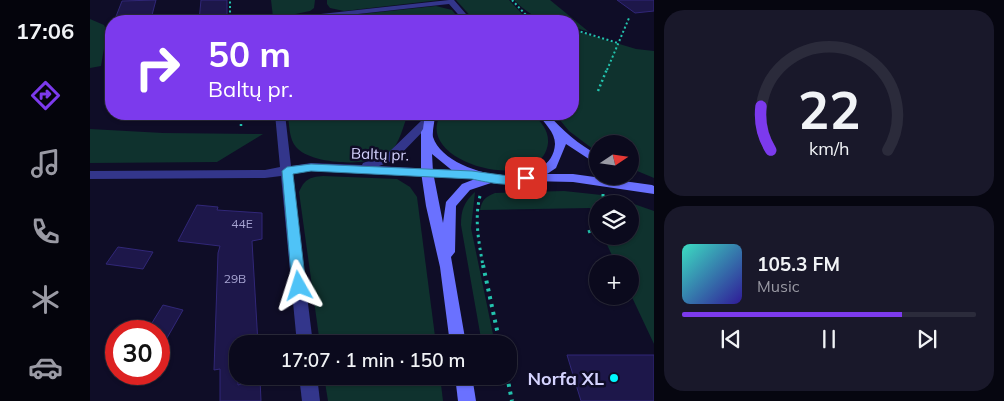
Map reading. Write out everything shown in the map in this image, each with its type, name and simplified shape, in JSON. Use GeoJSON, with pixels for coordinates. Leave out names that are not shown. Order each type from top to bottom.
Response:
{"type":"FeatureCollection","features":[{"type":"Feature","properties":{"kind":"street"},"geometry":{"type":"LineString","coordinates":[[331,15],[451,2],[463,15]]}},
{"type":"Feature","properties":{"kind":"street"},"geometry":{"type":"LineString","coordinates":[[281,120],[304,335]]}},
{"type":"Feature","properties":{"kind":"street"},"geometry":{"type":"LineString","coordinates":[[549,120],[558,131],[577,148],[589,155]]}},
{"type":"Feature","properties":{"kind":"street"},"geometry":{"type":"LineString","coordinates":[[352,169],[373,165],[391,157],[427,122]]}},
{"type":"Feature","properties":{"kind":"street"},"geometry":{"type":"LineString","coordinates":[[427,122],[427,172],[432,206],[447,267],[457,335]]}},
{"type":"Feature","properties":{"kind":"street","name":"Baltų pr."},"geometry":{"type":"LineString","coordinates":[[427,122],[430,144],[440,156],[454,167],[472,175]]}},
{"type":"Feature","properties":{"kind":"street","name":"Baltų pr."},"geometry":{"type":"LineString","coordinates":[[90,175],[265,174],[311,168],[427,172],[509,180],[526,178],[545,171],[556,159],[561,145],[558,131]]}},
{"type":"Feature","properties":{"kind":"street"},"geometry":{"type":"LineString","coordinates":[[526,178],[573,178],[653,190]]}},
{"type":"Feature","properties":{"kind":"street"},"geometry":{"type":"LineString","coordinates":[[447,267],[450,205],[466,187],[489,179]]}},
{"type":"Feature","properties":{"kind":"street"},"geometry":{"type":"LineString","coordinates":[[639,183],[653,190]]}},
{"type":"Feature","properties":{"kind":"street"},"geometry":{"type":"LineString","coordinates":[[309,385],[311,401]]}},
{"type":"Feature","properties":{"kind":"street"},"geometry":{"type":"LineString","coordinates":[[464,385],[467,401]]}},
{"type":"Feature","properties":{"kind":"path"},"geometry":{"type":"LineString","coordinates":[[230,0],[230,15]]}},
{"type":"Feature","properties":{"kind":"path"},"geometry":{"type":"LineString","coordinates":[[512,0],[526,15]]}},
{"type":"Feature","properties":{"kind":"path"},"geometry":{"type":"LineString","coordinates":[[598,91],[629,18]]}},
{"type":"Feature","properties":{"kind":"path"},"geometry":{"type":"LineString","coordinates":[[579,31],[618,43]]}},
{"type":"Feature","properties":{"kind":"path"},"geometry":{"type":"LineString","coordinates":[[241,120],[241,129]]}},
{"type":"Feature","properties":{"kind":"path"},"geometry":{"type":"LineString","coordinates":[[482,193],[476,203],[476,228],[498,335]]}},
{"type":"Feature","properties":{"kind":"path"},"geometry":{"type":"LineString","coordinates":[[509,385],[512,401]]}},
{"type":"Feature","properties":{"kind":"green space"},"geometry":{"type":"Polygon","coordinates":[[[271,0],[315,0],[314,8],[310,11],[291,15],[273,15],[271,0]]]}},
{"type":"Feature","properties":{"kind":"green space"},"geometry":{"type":"Polygon","coordinates":[[[327,0],[440,0],[344,11],[330,8],[327,0]]]}},
{"type":"Feature","properties":{"kind":"green space"},"geometry":{"type":"Polygon","coordinates":[[[456,0],[509,0],[523,15],[470,15],[456,0]]]}},
{"type":"Feature","properties":{"kind":"green space"},"geometry":{"type":"Polygon","coordinates":[[[514,0],[550,0],[568,15],[534,15],[514,0]]]}},
{"type":"Feature","properties":{"kind":"green space"},"geometry":{"type":"Polygon","coordinates":[[[436,6],[452,10],[456,15],[452,14],[353,15],[436,6]]]}},
{"type":"Feature","properties":{"kind":"green space"},"geometry":{"type":"Polygon","coordinates":[[[90,19],[104,25],[105,43],[101,66],[90,68],[90,19]]]}},
{"type":"Feature","properties":{"kind":"green space"},"geometry":{"type":"Polygon","coordinates":[[[579,24],[589,32],[579,29],[579,24]]]}},
{"type":"Feature","properties":{"kind":"green space"},"geometry":{"type":"Polygon","coordinates":[[[579,32],[636,49],[654,51],[654,178],[639,172],[639,135],[589,135],[589,146],[569,131],[560,120],[579,120],[579,32]]]}},
{"type":"Feature","properties":{"kind":"green space"},"geometry":{"type":"Polygon","coordinates":[[[288,120],[406,120],[399,139],[390,152],[382,157],[357,162],[328,161],[304,153],[294,144],[288,120]]]}},
{"type":"Feature","properties":{"kind":"green space"},"geometry":{"type":"Polygon","coordinates":[[[440,120],[538,120],[544,127],[548,143],[540,159],[525,168],[504,170],[481,167],[460,159],[444,147],[437,132],[440,120]]]}},
{"type":"Feature","properties":{"kind":"green space"},"geometry":{"type":"Polygon","coordinates":[[[90,129],[163,133],[263,134],[217,162],[90,163],[90,129]]]}},
{"type":"Feature","properties":{"kind":"green space"},"geometry":{"type":"Polygon","coordinates":[[[314,177],[397,179],[410,187],[417,197],[435,335],[319,335],[299,192],[308,180],[314,177]]]}},
{"type":"Feature","properties":{"kind":"green space"},"geometry":{"type":"Polygon","coordinates":[[[564,191],[602,195],[589,195],[589,208],[480,210],[484,199],[495,193],[564,191]]]}},
{"type":"Feature","properties":{"kind":"green space"},"geometry":{"type":"Polygon","coordinates":[[[475,192],[471,228],[493,335],[480,335],[461,225],[464,207],[468,199],[475,192]]]}},
{"type":"Feature","properties":{"kind":"green space"},"geometry":{"type":"Polygon","coordinates":[[[639,206],[654,211],[654,344],[636,305],[639,305],[639,255],[612,255],[607,245],[639,245],[639,206]]]}},
{"type":"Feature","properties":{"kind":"green space"},"geometry":{"type":"Polygon","coordinates":[[[325,385],[441,385],[443,401],[328,401],[325,385]]]}},
{"type":"Feature","properties":{"kind":"building"},"geometry":{"type":"Polygon","coordinates":[[[156,0],[152,15],[117,15],[122,1],[156,0]]]}},
{"type":"Feature","properties":{"kind":"building"},"geometry":{"type":"Polygon","coordinates":[[[201,0],[227,0],[227,15],[200,15],[201,0]]]}},
{"type":"Feature","properties":{"kind":"building"},"geometry":{"type":"Polygon","coordinates":[[[617,0],[654,0],[654,11],[635,13],[617,0]]]}},
{"type":"Feature","properties":{"kind":"building"},"geometry":{"type":"Polygon","coordinates":[[[197,205],[218,207],[217,210],[262,213],[262,239],[252,241],[257,335],[229,335],[229,385],[260,385],[261,401],[220,401],[220,369],[214,370],[218,253],[220,246],[178,241],[197,205]]]}},
{"type":"Feature","properties":{"kind":"building"},"geometry":{"type":"Polygon","coordinates":[[[118,247],[153,252],[143,269],[106,264],[118,247]]]}},
{"type":"Feature","properties":{"kind":"building"},"geometry":{"type":"Polygon","coordinates":[[[163,305],[183,310],[170,333],[170,320],[154,320],[163,305]]]}},
{"type":"Feature","properties":{"kind":"building","name":"Norfa XL"},"geometry":{"type":"Polygon","coordinates":[[[567,355],[654,355],[654,401],[581,401],[567,355]]]}},
{"type":"Feature","properties":{"kind":"place","name":"Norfa XL"},"geometry":{"type":"Point","coordinates":[614,378]}},
{"type":"Feature","properties":{"kind":"route"},"geometry":{"type":"LineString","coordinates":[[299,286],[287,171],[325,168],[427,172],[509,180],[526,178]]}}]}
